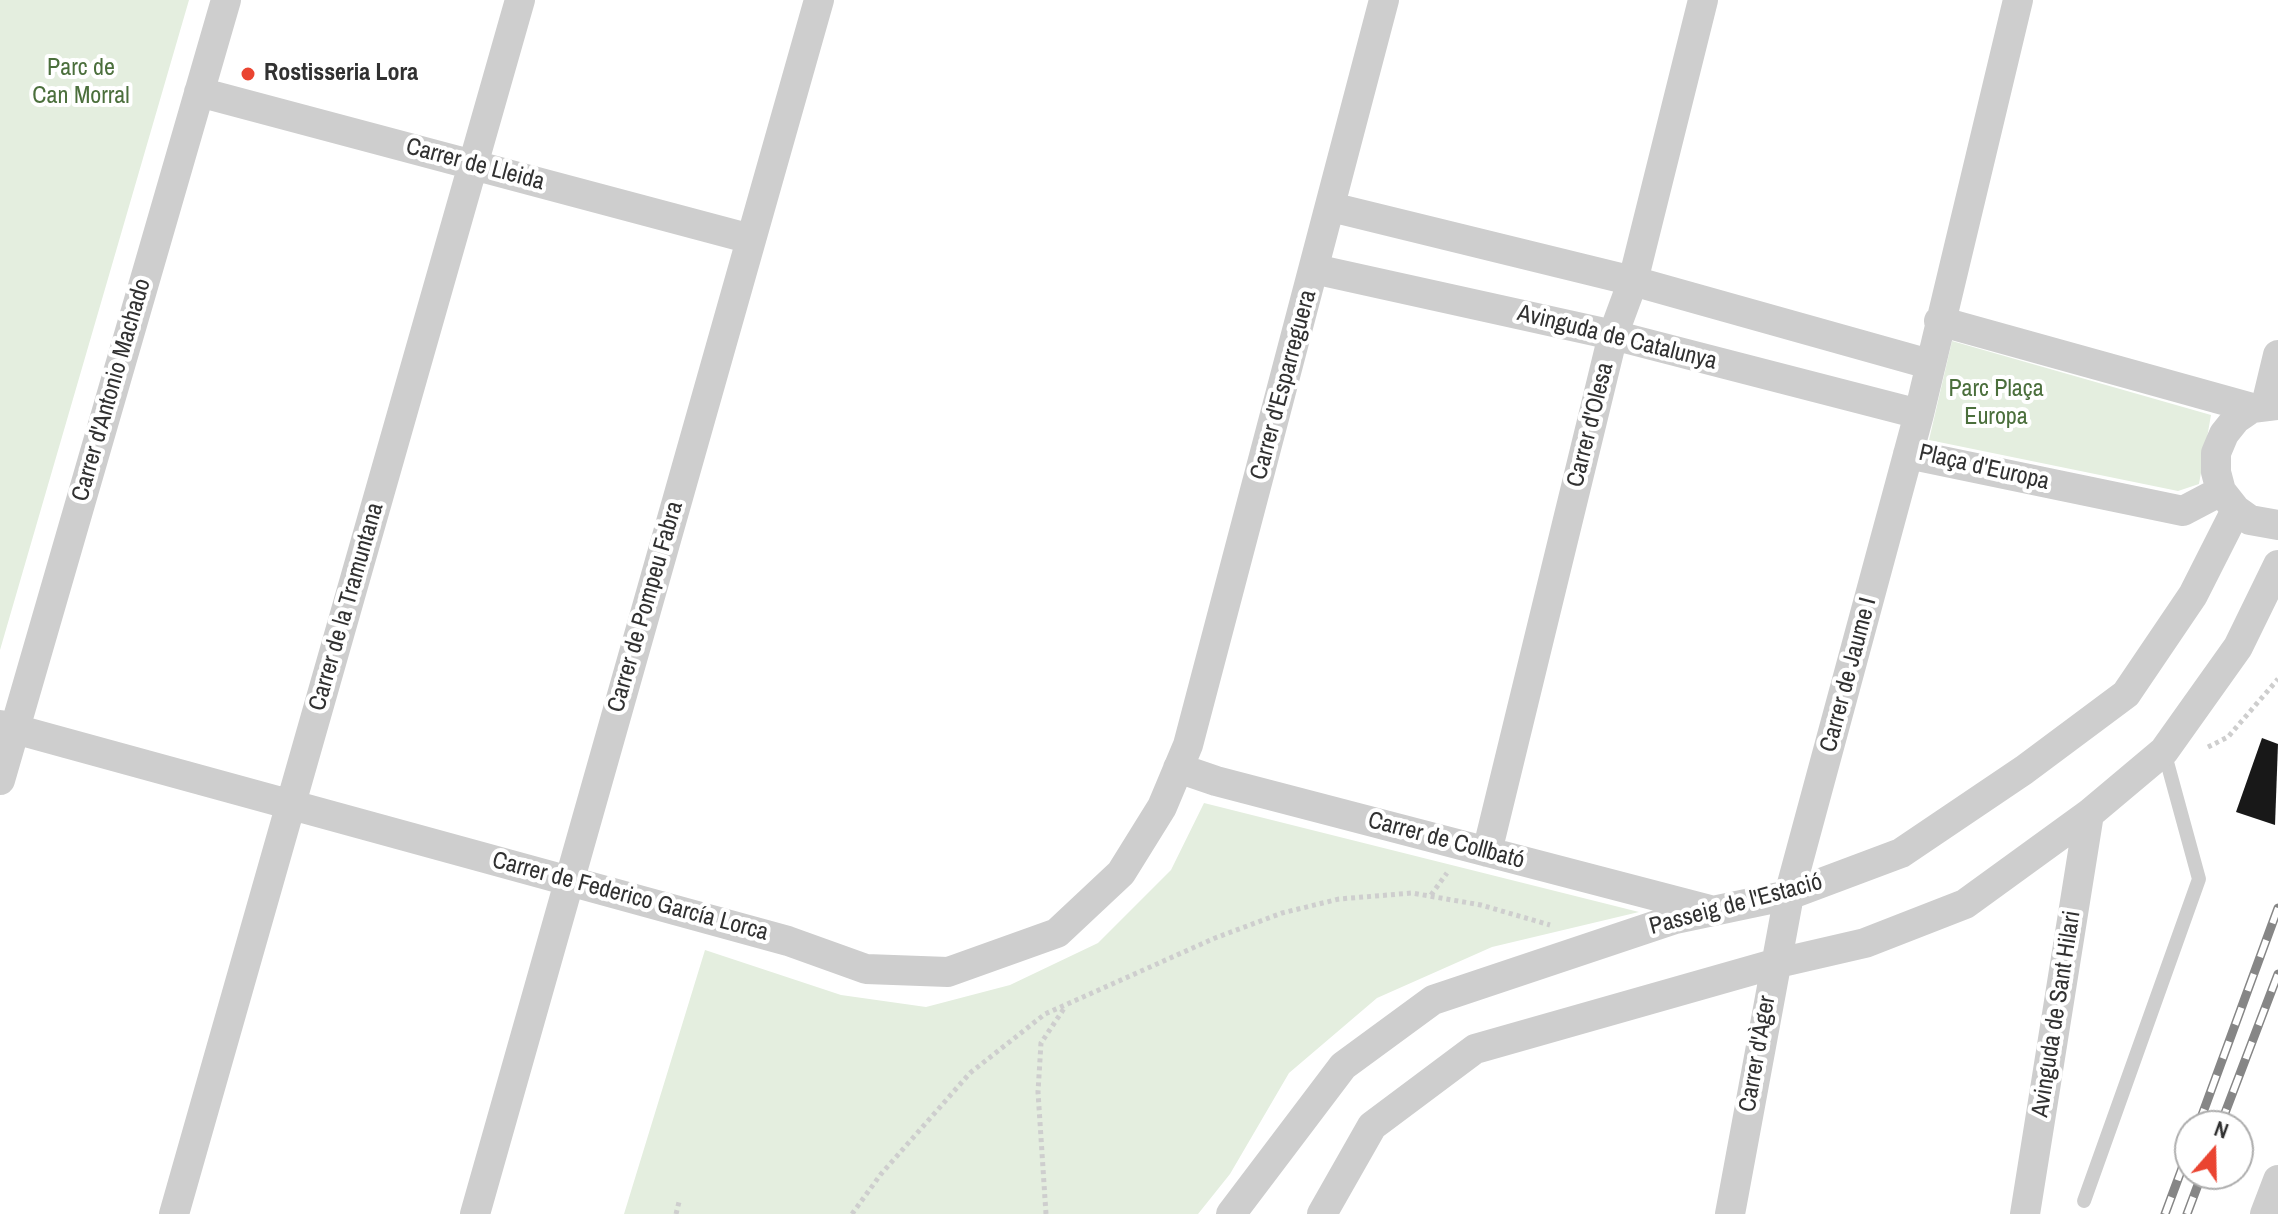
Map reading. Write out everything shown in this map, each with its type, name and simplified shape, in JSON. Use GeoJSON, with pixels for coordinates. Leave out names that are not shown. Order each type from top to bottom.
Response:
{"type":"FeatureCollection","features":[{"type":"Feature","properties":{"kind":"street","name":"Carrer d'Antonio Machado"},"geometry":{"type":"LineString","coordinates":[[0,780],[7,727],[226,0]]}},
{"type":"Feature","properties":{"kind":"street","name":"Carrer de la Tramuntana"},"geometry":{"type":"LineString","coordinates":[[174,1214],[520,0]]}},
{"type":"Feature","properties":{"kind":"street","name":"Carrer de Pompeu Fabra"},"geometry":{"type":"LineString","coordinates":[[475,1214],[819,0]]}},
{"type":"Feature","properties":{"kind":"street","name":"Carrer d'Esparreguera"},"geometry":{"type":"LineString","coordinates":[[1178,768],[1192,729],[1384,0]]}},
{"type":"Feature","properties":{"kind":"street","name":"Carrer d'Olesa"},"geometry":{"type":"LineString","coordinates":[[1487,852],[1613,335],[1633,281],[1703,0]]}},
{"type":"Feature","properties":{"kind":"street"},"geometry":{"type":"LineString","coordinates":[[2018,0],[1939,321],[2265,406]]}},
{"type":"Feature","properties":{"kind":"street","name":"Carrer de Lleida"},"geometry":{"type":"LineString","coordinates":[[199,92],[751,239]]}},
{"type":"Feature","properties":{"kind":"street"},"geometry":{"type":"LineString","coordinates":[[1331,207],[1633,281],[1929,364]]}},
{"type":"Feature","properties":{"kind":"street","name":"Avinguda de Catalunya"},"geometry":{"type":"LineString","coordinates":[[1314,269],[1613,335],[1919,414]]}},
{"type":"Feature","properties":{"kind":"street","name":"Plaça d'Europa"},"geometry":{"type":"LineString","coordinates":[[1939,321],[1908,454],[2183,511],[2229,500]]}},
{"type":"Feature","properties":{"kind":"street"},"geometry":{"type":"LineString","coordinates":[[2265,406],[2278,355]]}},
{"type":"Feature","properties":{"kind":"street"},"geometry":{"type":"LineString","coordinates":[[2265,406],[2236,419],[2224,434],[2216,453],[2216,472],[2229,500],[2250,520],[2278,525]]}},
{"type":"Feature","properties":{"kind":"street","name":"Carrer de Jaume I"},"geometry":{"type":"LineString","coordinates":[[1789,895],[1908,454]]}},
{"type":"Feature","properties":{"kind":"street","name":"Passeig de l'Estació"},"geometry":{"type":"LineString","coordinates":[[1231,1214],[1343,1066],[1433,1000],[1675,919],[1789,895],[1901,853],[2024,770],[2126,694],[2193,595],[2229,500]]}},
{"type":"Feature","properties":{"kind":"street"},"geometry":{"type":"LineString","coordinates":[[1322,1214],[1372,1126],[1475,1049],[1774,964],[1865,943],[1965,904],[2089,814],[2164,751],[2238,647],[2278,565]]}},
{"type":"Feature","properties":{"kind":"street","name":"Carrer de Federico García Lorca"},"geometry":{"type":"LineString","coordinates":[[7,727],[788,941],[866,969],[948,972],[1057,933],[1121,873],[1162,807],[1178,768]]}},
{"type":"Feature","properties":{"kind":"street","name":"Carrer de Collbató"},"geometry":{"type":"LineString","coordinates":[[1178,768],[1216,781],[1714,911]]}},
{"type":"Feature","properties":{"kind":"street","name":"Avinguda de Sant Hilari"},"geometry":{"type":"LineString","coordinates":[[2025,1214],[2089,814]]}},
{"type":"Feature","properties":{"kind":"street","name":"Carrer d'Àger"},"geometry":{"type":"LineString","coordinates":[[1730,1214],[1789,895]]}},
{"type":"Feature","properties":{"kind":"street"},"geometry":{"type":"LineString","coordinates":[[2265,1214],[2278,1180]]}},
{"type":"Feature","properties":{"kind":"lane"},"geometry":{"type":"LineString","coordinates":[[2084,1201],[2199,879],[2164,751]]}},
{"type":"Feature","properties":{"kind":"path"},"geometry":{"type":"LineString","coordinates":[[2164,751],[2189,756],[2228,737],[2278,679]]}},
{"type":"Feature","properties":{"kind":"path"},"geometry":{"type":"LineString","coordinates":[[852,1214],[881,1174],[970,1073],[1045,1014],[1215,938],[1282,913],[1339,899],[1431,895],[1532,919],[1564,930],[1594,946]]}},
{"type":"Feature","properties":{"kind":"path"},"geometry":{"type":"LineString","coordinates":[[1046,1214],[1038,1092],[1041,1043],[1067,1004]]}},
{"type":"Feature","properties":{"kind":"path"},"geometry":{"type":"LineString","coordinates":[[676,1214],[679,1202]]}},
{"type":"Feature","properties":{"kind":"green space","name":"Parc de Can Morral"},"geometry":{"type":"Polygon","coordinates":[[[0,0],[189,0],[0,650],[0,0]]]}},
{"type":"Feature","properties":{"kind":"green space","name":"Parc Plaça Europa"},"geometry":{"type":"Polygon","coordinates":[[[1952,341],[2211,415],[2199,484],[2178,491],[1929,440],[1952,341]]]}},
{"type":"Feature","properties":{"kind":"green space"},"geometry":{"type":"Polygon","coordinates":[[[1204,803],[1639,912],[1492,947],[1377,998],[1289,1073],[1230,1174],[1198,1214],[624,1214],[705,950],[841,995],[926,1007],[1010,985],[1098,943],[1171,870],[1204,803]]]}},
{"type":"Feature","properties":{"kind":"building"},"geometry":{"type":"Polygon","coordinates":[[[2262,738],[2278,744],[2275,825],[2236,812],[2262,738]]]}},
{"type":"Feature","properties":{"kind":"railway"},"geometry":{"type":"LineString","coordinates":[[2204,1110],[2278,908]]}},
{"type":"Feature","properties":{"kind":"railway"},"geometry":{"type":"LineString","coordinates":[[2226,1110],[2278,974]]}},
{"type":"Feature","properties":{"kind":"railway"},"geometry":{"type":"LineString","coordinates":[[2165,1214],[2174,1190]]}},
{"type":"Feature","properties":{"kind":"railway"},"geometry":{"type":"LineString","coordinates":[[2187,1214],[2196,1190]]}},
{"type":"Feature","properties":{"kind":"place","name":"Rostisseria Lora"},"geometry":{"type":"Point","coordinates":[248,74]}}]}
